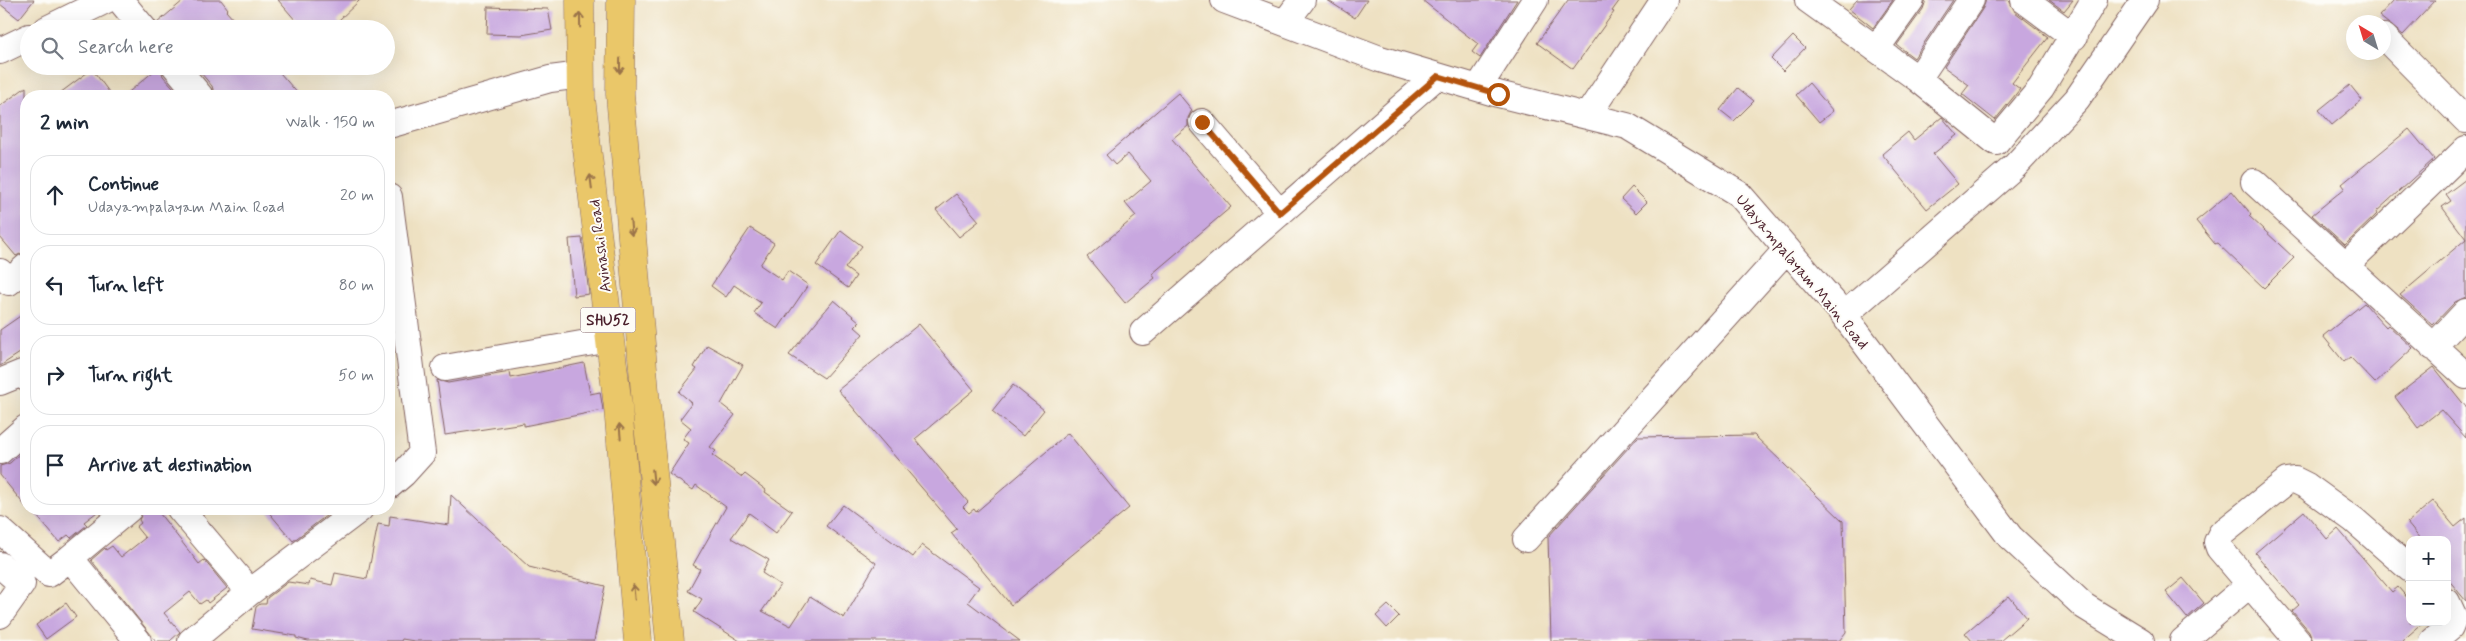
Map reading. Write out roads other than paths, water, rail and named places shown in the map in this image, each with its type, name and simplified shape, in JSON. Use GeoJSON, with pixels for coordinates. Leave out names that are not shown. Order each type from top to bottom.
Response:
{"type":"FeatureCollection","features":[{"type":"Feature","properties":{"kind":"main road","name":"Avinashi Road"},"geometry":{"type":"LineString","coordinates":[[580,0],[581,98],[610,339],[638,641]]}},
{"type":"Feature","properties":{"kind":"main road","name":"Avinashi Road"},"geometry":{"type":"LineString","coordinates":[[621,0],[620,94],[646,404],[670,641]]}},
{"type":"Feature","properties":{"kind":"street"},"geometry":{"type":"LineString","coordinates":[[65,20],[106,0]]}},
{"type":"Feature","properties":{"kind":"street"},"geometry":{"type":"LineString","coordinates":[[120,0],[137,20]]}},
{"type":"Feature","properties":{"kind":"street","name":"Udayampalayam Main Road"},"geometry":{"type":"LineString","coordinates":[[1224,0],[1380,59],[1478,88],[1627,126],[1738,194],[1844,315],[2010,537],[2084,606],[2141,641]]}},
{"type":"Feature","properties":{"kind":"street"},"geometry":{"type":"LineString","coordinates":[[1285,23],[1302,0]]}},
{"type":"Feature","properties":{"kind":"street"},"geometry":{"type":"LineString","coordinates":[[1478,88],[1535,0]]}},
{"type":"Feature","properties":{"kind":"street"},"geometry":{"type":"LineString","coordinates":[[1587,116],[1664,0]]}},
{"type":"Feature","properties":{"kind":"street"},"geometry":{"type":"LineString","coordinates":[[1808,0],[1918,79],[1996,142],[2040,88],[2074,36],[2094,0]]}},
{"type":"Feature","properties":{"kind":"street"},"geometry":{"type":"LineString","coordinates":[[1876,49],[1910,0]]}},
{"type":"Feature","properties":{"kind":"street"},"geometry":{"type":"LineString","coordinates":[[1918,79],[1971,0]]}},
{"type":"Feature","properties":{"kind":"street"},"geometry":{"type":"LineString","coordinates":[[2024,0],[2074,36]]}},
{"type":"Feature","properties":{"kind":"street"},"geometry":{"type":"LineString","coordinates":[[1844,315],[2015,166],[2077,99],[2145,0]]}},
{"type":"Feature","properties":{"kind":"street"},"geometry":{"type":"LineString","coordinates":[[0,51],[20,41]]}},
{"type":"Feature","properties":{"kind":"street"},"geometry":{"type":"LineString","coordinates":[[2391,44],[2466,120]]}},
{"type":"Feature","properties":{"kind":"street"},"geometry":{"type":"LineString","coordinates":[[182,75],[195,90]]}},
{"type":"Feature","properties":{"kind":"street"},"geometry":{"type":"LineString","coordinates":[[395,123],[550,79],[581,75]]}},
{"type":"Feature","properties":{"kind":"street"},"geometry":{"type":"LineString","coordinates":[[1143,332],[1438,76]]}},
{"type":"Feature","properties":{"kind":"street"},"geometry":{"type":"LineString","coordinates":[[1202,122],[1280,213]]}},
{"type":"Feature","properties":{"kind":"street"},"geometry":{"type":"LineString","coordinates":[[2345,266],[2466,149]]}},
{"type":"Feature","properties":{"kind":"street"},"geometry":{"type":"LineString","coordinates":[[2254,182],[2466,376]]}},
{"type":"Feature","properties":{"kind":"street"},"geometry":{"type":"LineString","coordinates":[[395,243],[422,453],[395,481]]}},
{"type":"Feature","properties":{"kind":"street"},"geometry":{"type":"LineString","coordinates":[[1526,539],[1787,249]]}},
{"type":"Feature","properties":{"kind":"street"},"geometry":{"type":"LineString","coordinates":[[0,272],[9,282],[20,272]]}},
{"type":"Feature","properties":{"kind":"street"},"geometry":{"type":"LineString","coordinates":[[2433,347],[2466,312]]}},
{"type":"Feature","properties":{"kind":"street"},"geometry":{"type":"LineString","coordinates":[[445,368],[610,339]]}},
{"type":"Feature","properties":{"kind":"street"},"geometry":{"type":"LineString","coordinates":[[0,382],[20,374]]}},
{"type":"Feature","properties":{"kind":"street"},"geometry":{"type":"LineString","coordinates":[[0,451],[20,433]]}},
{"type":"Feature","properties":{"kind":"street"},"geometry":{"type":"LineString","coordinates":[[2298,641],[2219,548],[2217,542],[2221,534],[2287,481],[2295,480],[2307,486],[2354,520],[2406,566]]}},
{"type":"Feature","properties":{"kind":"street"},"geometry":{"type":"LineString","coordinates":[[0,530],[49,574],[121,515]]}},
{"type":"Feature","properties":{"kind":"street"},"geometry":{"type":"LineString","coordinates":[[185,515],[250,592]]}},
{"type":"Feature","properties":{"kind":"street"},"geometry":{"type":"LineString","coordinates":[[191,641],[250,592],[352,515]]}},
{"type":"Feature","properties":{"kind":"street"},"geometry":{"type":"LineString","coordinates":[[70,558],[138,641]]}},
{"type":"Feature","properties":{"kind":"street"},"geometry":{"type":"LineString","coordinates":[[0,565],[22,584],[0,615]]}},
{"type":"Feature","properties":{"kind":"street"},"geometry":{"type":"LineString","coordinates":[[2183,641],[2250,584]]}},
{"type":"Feature","properties":{"kind":"street"},"geometry":{"type":"LineString","coordinates":[[2451,611],[2454,617],[2451,624]]}},
{"type":"Feature","properties":{"kind":"street"},"geometry":{"type":"LineString","coordinates":[[2433,641],[2450,626]]}}]}
